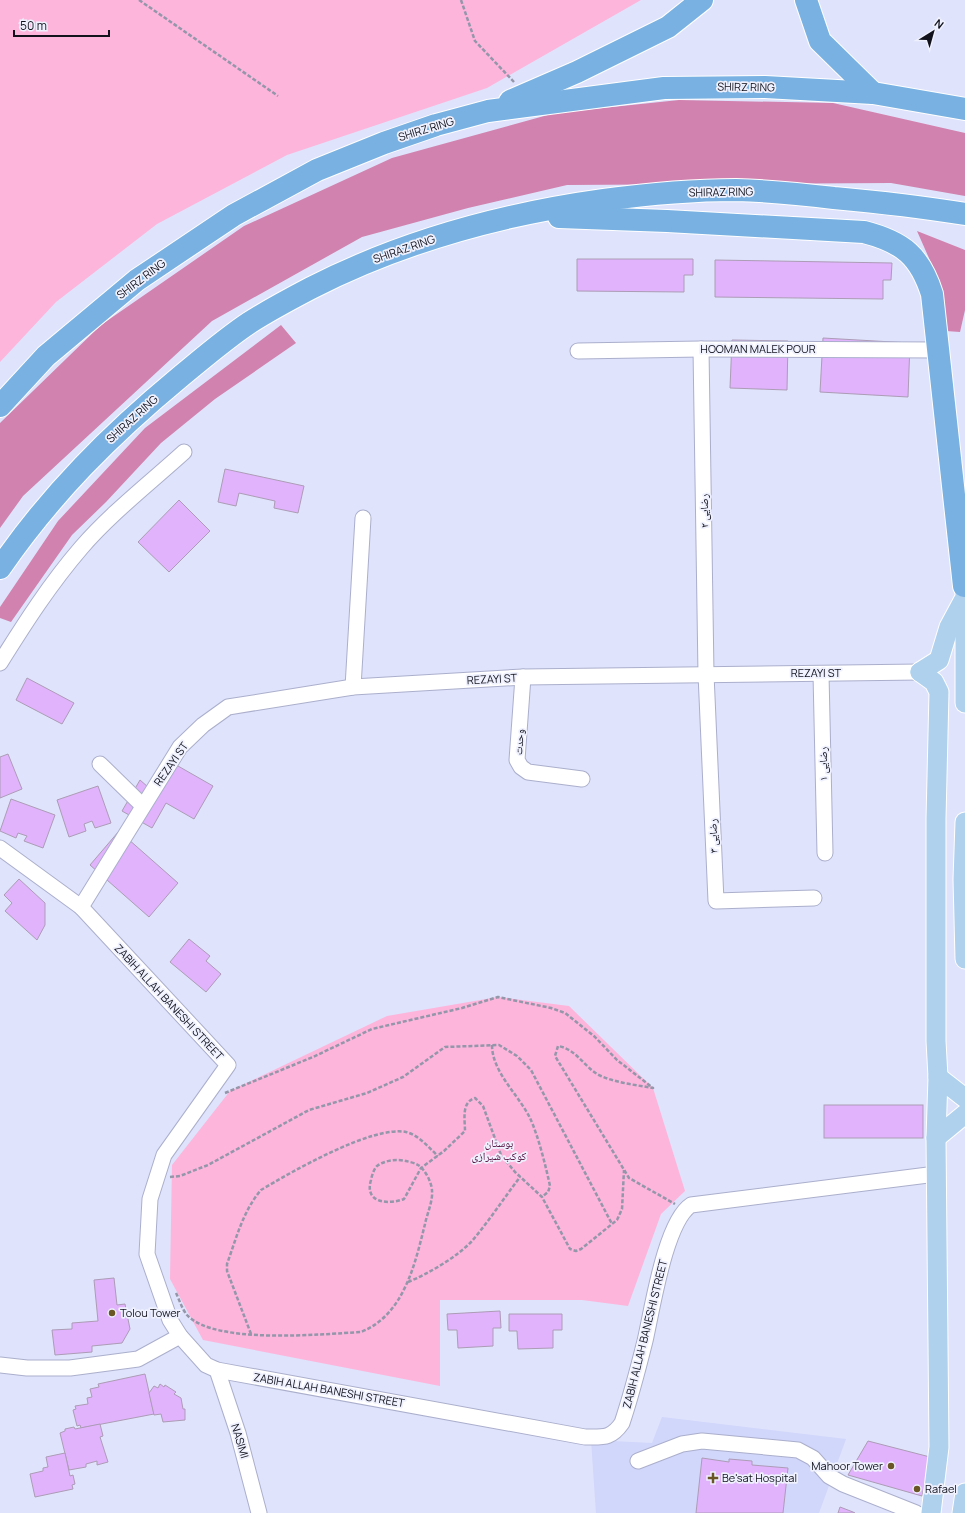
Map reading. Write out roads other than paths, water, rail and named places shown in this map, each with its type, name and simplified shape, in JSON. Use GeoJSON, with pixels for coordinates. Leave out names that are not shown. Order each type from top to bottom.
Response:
{"type":"FeatureCollection","features":[{"type":"Feature","properties":{"kind":"highway"},"geometry":{"type":"LineString","coordinates":[[488,112],[578,72],[668,27],[702,0]]}},
{"type":"Feature","properties":{"kind":"highway"},"geometry":{"type":"LineString","coordinates":[[806,0],[820,41],[872,93]]}},
{"type":"Feature","properties":{"kind":"highway","name":"SHIRZ RING"},"geometry":{"type":"LineString","coordinates":[[0,406],[46,356],[137,280],[234,215],[317,170],[377,145],[436,125],[488,112],[664,88],[765,86],[872,93],[965,109]]}},
{"type":"Feature","properties":{"kind":"highway","name":"SHIRAZ RING"},"geometry":{"type":"LineString","coordinates":[[0,568],[27,529],[64,485],[103,444],[149,403],[249,323],[290,299],[348,270],[400,249],[514,215],[642,195],[735,190],[782,192],[920,206],[965,214]]}},
{"type":"Feature","properties":{"kind":"highway"},"geometry":{"type":"LineString","coordinates":[[514,215],[691,222],[864,232],[880,236],[908,251],[918,262],[926,277],[932,294],[964,592]]}},
{"type":"Feature","properties":{"kind":"main road"},"geometry":{"type":"LineString","coordinates":[[965,564],[965,703]]}},
{"type":"Feature","properties":{"kind":"main road"},"geometry":{"type":"LineString","coordinates":[[931,1513],[939,1447],[936,1174],[938,1078],[936,1034],[936,818],[939,692],[934,682],[920,672],[939,660],[949,627],[964,592]]}},
{"type":"Feature","properties":{"kind":"main road"},"geometry":{"type":"LineString","coordinates":[[965,822],[963,879],[965,959]]}},
{"type":"Feature","properties":{"kind":"main road"},"geometry":{"type":"LineString","coordinates":[[938,1078],[965,1098]]}},
{"type":"Feature","properties":{"kind":"main road"},"geometry":{"type":"LineString","coordinates":[[936,1138],[965,1114]]}},
{"type":"Feature","properties":{"kind":"main road"},"geometry":{"type":"LineString","coordinates":[[962,1513],[965,1493]]}},
{"type":"Feature","properties":{"kind":"street","name":"HOOMAN MALEK POUR"},"geometry":{"type":"LineString","coordinates":[[578,351],[702,349],[938,350]]}},
{"type":"Feature","properties":{"kind":"street","name":"رضایی ۲"},"geometry":{"type":"LineString","coordinates":[[702,349],[706,674]]}},
{"type":"Feature","properties":{"kind":"street"},"geometry":{"type":"LineString","coordinates":[[0,663],[41,598],[82,547],[129,501],[184,452]]}},
{"type":"Feature","properties":{"kind":"street"},"geometry":{"type":"LineString","coordinates":[[353,686],[363,518]]}},
{"type":"Feature","properties":{"kind":"street","name":"REZAYI ST"},"geometry":{"type":"LineString","coordinates":[[81,907],[180,747],[203,725],[228,707],[353,686],[523,677],[920,672]]}},
{"type":"Feature","properties":{"kind":"street","name":"رضایی ۳"},"geometry":{"type":"LineString","coordinates":[[706,674],[716,901],[814,898]]}},
{"type":"Feature","properties":{"kind":"street","name":"رضایی ۱"},"geometry":{"type":"LineString","coordinates":[[821,674],[825,853]]}},
{"type":"Feature","properties":{"kind":"street","name":"وحدت"},"geometry":{"type":"LineString","coordinates":[[523,677],[517,760],[521,767],[528,772],[582,779]]}},
{"type":"Feature","properties":{"kind":"street"},"geometry":{"type":"LineString","coordinates":[[100,764],[143,806]]}},
{"type":"Feature","properties":{"kind":"street","name":"ZABIH ALLAH BANESHI STREET"},"geometry":{"type":"LineString","coordinates":[[0,848],[81,907],[228,1065],[164,1155],[150,1199],[147,1254],[165,1308],[180,1336],[206,1365],[217,1370],[585,1436],[606,1436],[615,1433],[622,1423],[645,1342],[666,1249],[685,1209],[691,1205],[936,1174]]}},
{"type":"Feature","properties":{"kind":"street"},"geometry":{"type":"LineString","coordinates":[[0,1365],[27,1368],[70,1368],[138,1359],[180,1336]]}},
{"type":"Feature","properties":{"kind":"street","name":"NASIMI"},"geometry":{"type":"LineString","coordinates":[[217,1370],[238,1434],[259,1513]]}},
{"type":"Feature","properties":{"kind":"street"},"geometry":{"type":"LineString","coordinates":[[638,1461],[682,1444],[702,1441],[798,1450],[813,1458],[829,1476],[843,1484],[916,1513]]}},
{"type":"Feature","properties":{"kind":"place","name":"Tolou Tower"},"geometry":{"type":"Point","coordinates":[112,1313]}},
{"type":"Feature","properties":{"kind":"place","name":"Mahoor Tower"},"geometry":{"type":"Point","coordinates":[891,1466]}},
{"type":"Feature","properties":{"kind":"place","name":"Be'sat Hospital"},"geometry":{"type":"Point","coordinates":[713,1478]}},
{"type":"Feature","properties":{"kind":"place","name":"Rafael"},"geometry":{"type":"Point","coordinates":[917,1489]}},
{"type":"Feature","properties":{"kind":"park label","name":"بوستان کوکب شیرازی"},"geometry":{"type":"Point","coordinates":[499,1149]}}]}
